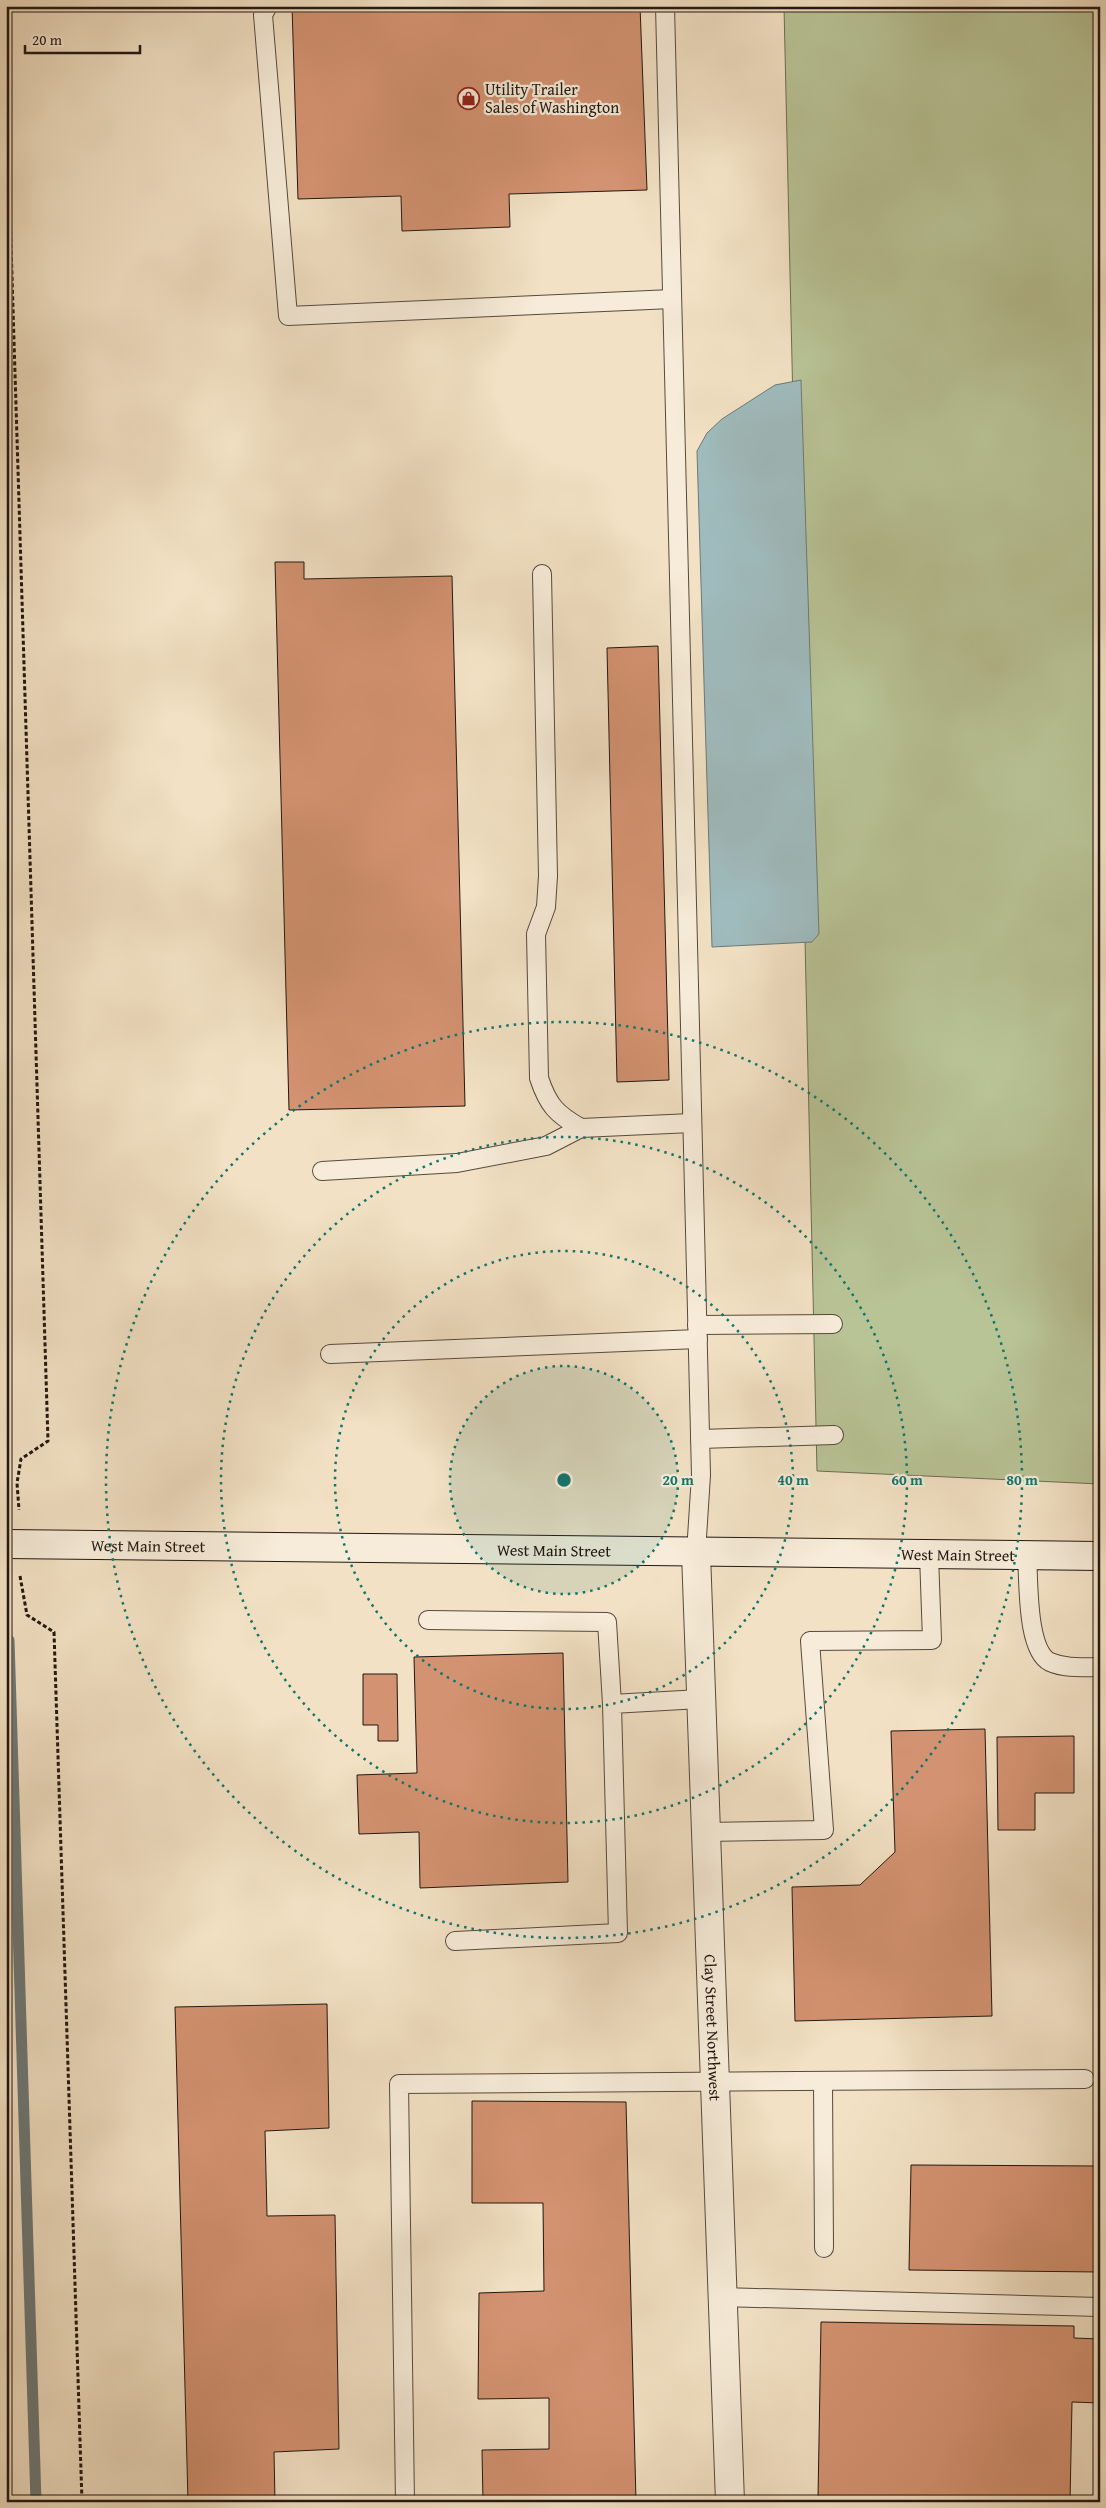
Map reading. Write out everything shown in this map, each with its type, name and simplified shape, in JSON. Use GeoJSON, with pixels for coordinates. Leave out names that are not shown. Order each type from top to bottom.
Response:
{"type":"FeatureCollection","features":[{"type":"Feature","properties":{"kind":"main road","name":"West Main Street"},"geometry":{"type":"LineString","coordinates":[[6,1544],[1100,1556]]}},
{"type":"Feature","properties":{"kind":"main road","name":"Clay Street Northwest"},"geometry":{"type":"LineString","coordinates":[[696,1553],[713,2083],[730,2502]]}},
{"type":"Feature","properties":{"kind":"lane"},"geometry":{"type":"LineString","coordinates":[[268,6],[263,15],[288,316],[672,299]]}},
{"type":"Feature","properties":{"kind":"lane"},"geometry":{"type":"LineString","coordinates":[[665,6],[701,1475],[696,1553]]}},
{"type":"Feature","properties":{"kind":"lane"},"geometry":{"type":"LineString","coordinates":[[542,574],[548,876],[546,907],[536,934],[539,1078],[547,1100],[562,1118],[581,1128]]}},
{"type":"Feature","properties":{"kind":"lane"},"geometry":{"type":"LineString","coordinates":[[322,1170],[457,1163],[546,1146],[581,1128],[692,1123]]}},
{"type":"Feature","properties":{"kind":"lane"},"geometry":{"type":"LineString","coordinates":[[330,1354],[833,1324]]}},
{"type":"Feature","properties":{"kind":"lane"},"geometry":{"type":"LineString","coordinates":[[700,1438],[834,1435]]}},
{"type":"Feature","properties":{"kind":"lane"},"geometry":{"type":"LineString","coordinates":[[705,1832],[824,1830],[810,1642],[932,1640],[929,1555]]}},
{"type":"Feature","properties":{"kind":"lane"},"geometry":{"type":"LineString","coordinates":[[1027,1556],[1033,1634],[1039,1653],[1049,1661],[1067,1668],[1100,1667]]}},
{"type":"Feature","properties":{"kind":"lane"},"geometry":{"type":"LineString","coordinates":[[428,1620],[607,1622],[612,1704],[618,1933],[455,1942]]}},
{"type":"Feature","properties":{"kind":"lane"},"geometry":{"type":"LineString","coordinates":[[612,1704],[700,1699]]}},
{"type":"Feature","properties":{"kind":"lane"},"geometry":{"type":"LineString","coordinates":[[405,2502],[399,2084],[1085,2079]]}},
{"type":"Feature","properties":{"kind":"lane"},"geometry":{"type":"LineString","coordinates":[[823,2082],[824,2248]]}},
{"type":"Feature","properties":{"kind":"lane"},"geometry":{"type":"LineString","coordinates":[[721,2297],[1100,2307]]}},
{"type":"Feature","properties":{"kind":"path"},"geometry":{"type":"LineString","coordinates":[[6,82],[48,1441],[21,1459],[17,1483],[19,1517]]}},
{"type":"Feature","properties":{"kind":"path"},"geometry":{"type":"LineString","coordinates":[[20,1572],[20,1586],[27,1615],[54,1632],[82,2502]]}},
{"type":"Feature","properties":{"kind":"green space"},"geometry":{"type":"Polygon","coordinates":[[[784,6],[1100,6],[1100,1484],[817,1471],[784,6]]]}},
{"type":"Feature","properties":{"kind":"water"},"geometry":{"type":"Polygon","coordinates":[[[801,380],[819,934],[812,942],[712,947],[697,451],[707,433],[722,419],[775,385],[801,380]]]}},
{"type":"Feature","properties":{"kind":"building","name":"Utility Trailer Sales of Washington"},"geometry":{"type":"Polygon","coordinates":[[[292,6],[640,6],[647,190],[509,194],[510,227],[402,231],[401,196],[298,199],[292,6]]]}},
{"type":"Feature","properties":{"kind":"building"},"geometry":{"type":"Polygon","coordinates":[[[275,562],[304,562],[304,579],[452,576],[465,1106],[289,1110],[275,562]]]}},
{"type":"Feature","properties":{"kind":"building"},"geometry":{"type":"Polygon","coordinates":[[[658,646],[669,1080],[617,1082],[607,648],[658,646]]]}},
{"type":"Feature","properties":{"kind":"building"},"geometry":{"type":"Polygon","coordinates":[[[563,1653],[568,1882],[420,1888],[419,1832],[359,1834],[357,1775],[417,1773],[414,1657],[563,1653]]]}},
{"type":"Feature","properties":{"kind":"building"},"geometry":{"type":"Polygon","coordinates":[[[363,1674],[397,1674],[398,1741],[378,1741],[378,1725],[363,1725],[363,1674]]]}},
{"type":"Feature","properties":{"kind":"building"},"geometry":{"type":"Polygon","coordinates":[[[985,1729],[992,2016],[795,2021],[792,1887],[860,1885],[895,1852],[891,1731],[985,1729]]]}},
{"type":"Feature","properties":{"kind":"building"},"geometry":{"type":"Polygon","coordinates":[[[1074,1736],[1074,1793],[1035,1793],[1035,1830],[998,1830],[997,1737],[1074,1736]]]}},
{"type":"Feature","properties":{"kind":"building"},"geometry":{"type":"Polygon","coordinates":[[[327,2004],[329,2128],[265,2131],[267,2216],[335,2215],[339,2449],[274,2452],[275,2502],[188,2502],[175,2007],[327,2004]]]}},
{"type":"Feature","properties":{"kind":"building"},"geometry":{"type":"Polygon","coordinates":[[[472,2101],[626,2102],[636,2502],[483,2502],[482,2450],[549,2449],[549,2398],[478,2399],[479,2293],[544,2291],[543,2203],[472,2203],[472,2101]]]}},
{"type":"Feature","properties":{"kind":"building"},"geometry":{"type":"Polygon","coordinates":[[[911,2165],[1100,2166],[1100,2272],[909,2270],[911,2165]]]}},
{"type":"Feature","properties":{"kind":"building"},"geometry":{"type":"Polygon","coordinates":[[[821,2322],[1074,2326],[1074,2338],[1100,2339],[1100,2403],[1072,2402],[1070,2502],[818,2499],[821,2322]]]}},
{"type":"Feature","properties":{"kind":"waterway"},"geometry":{"type":"LineString","coordinates":[[9,1640],[36,2502]]}},
{"type":"Feature","properties":{"kind":"place","name":"Utility Trailer Sales of Washington"},"geometry":{"type":"Point","coordinates":[469,98]}}]}
